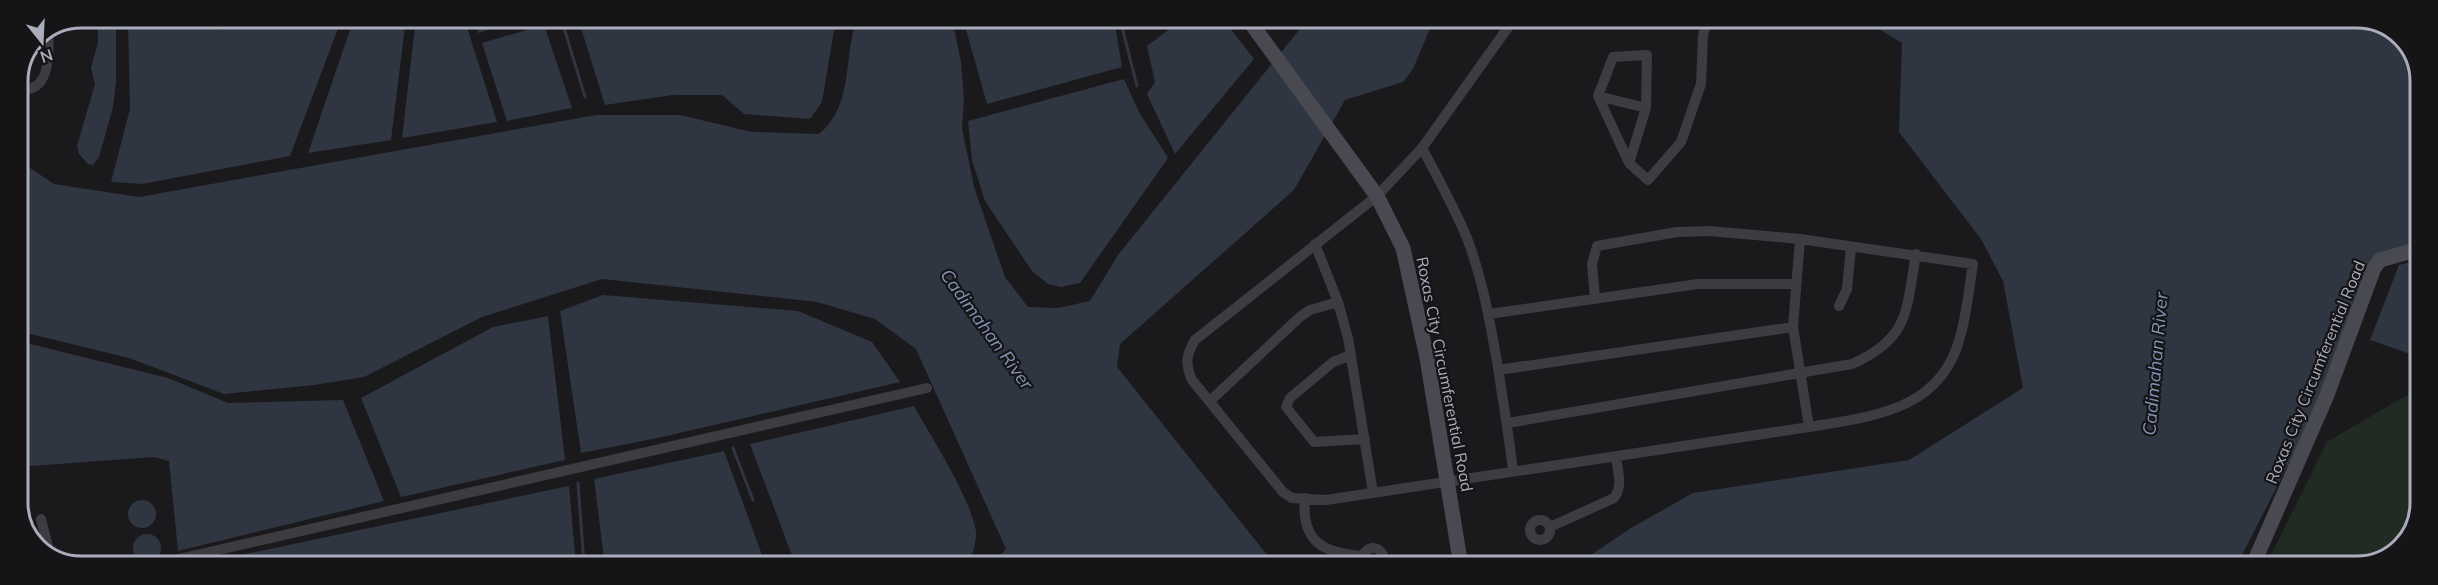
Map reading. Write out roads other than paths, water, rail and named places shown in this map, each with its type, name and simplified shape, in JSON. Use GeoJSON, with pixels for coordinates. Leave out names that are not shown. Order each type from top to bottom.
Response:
{"type":"FeatureCollection","features":[{"type":"Feature","properties":{"kind":"main road","name":"Roxas City Circumferential Road"},"geometry":{"type":"LineString","coordinates":[[1254,28],[1377,196],[1403,248],[1427,358],[1459,556]]}},
{"type":"Feature","properties":{"kind":"main road","name":"Roxas City Circumferential Road"},"geometry":{"type":"LineString","coordinates":[[2257,556],[2328,395],[2374,268],[2380,260],[2409,252]]}},
{"type":"Feature","properties":{"kind":"street"},"geometry":{"type":"LineString","coordinates":[[1508,28],[1422,148],[1377,196],[1195,340],[1186,359],[1188,370],[1192,380],[1282,492],[1292,498],[1326,500],[1513,471],[1616,458],[1809,427],[1868,417],[1903,406],[1924,395],[1951,362],[1960,337],[1973,264],[1800,239],[1710,231],[1677,232],[1597,246],[1592,264],[1594,298]]}},
{"type":"Feature","properties":{"kind":"street"},"geometry":{"type":"LineString","coordinates":[[1629,163],[1646,108],[1647,55],[1613,57],[1598,96],[1629,163],[1648,180],[1681,142],[1701,84],[1705,28]]}},
{"type":"Feature","properties":{"kind":"street"},"geometry":{"type":"LineString","coordinates":[[28,89],[36,87],[42,81],[49,54],[48,40]]}},
{"type":"Feature","properties":{"kind":"street"},"geometry":{"type":"LineString","coordinates":[[1598,96],[1646,108]]}},
{"type":"Feature","properties":{"kind":"street"},"geometry":{"type":"LineString","coordinates":[[1422,148],[1450,200],[1467,239],[1489,314],[1508,423],[1513,471]]}},
{"type":"Feature","properties":{"kind":"street"},"geometry":{"type":"LineString","coordinates":[[1800,239],[1793,327],[1809,427]]}},
{"type":"Feature","properties":{"kind":"street"},"geometry":{"type":"LineString","coordinates":[[1315,244],[1338,302],[1351,355],[1373,493]]}},
{"type":"Feature","properties":{"kind":"street"},"geometry":{"type":"LineString","coordinates":[[1839,306],[1847,289],[1851,247]]}},
{"type":"Feature","properties":{"kind":"street"},"geometry":{"type":"LineString","coordinates":[[1508,423],[1852,364],[1876,353],[1895,334],[1906,314],[1916,254]]}},
{"type":"Feature","properties":{"kind":"street"},"geometry":{"type":"LineString","coordinates":[[1489,314],[1698,284],[1796,284]]}},
{"type":"Feature","properties":{"kind":"street"},"geometry":{"type":"LineString","coordinates":[[1210,401],[1301,316],[1310,310],[1338,302]]}},
{"type":"Feature","properties":{"kind":"street"},"geometry":{"type":"LineString","coordinates":[[1498,370],[1793,327]]}},
{"type":"Feature","properties":{"kind":"street"},"geometry":{"type":"LineString","coordinates":[[1351,355],[1333,363],[1290,398],[1286,407],[1314,442],[1365,439]]}},
{"type":"Feature","properties":{"kind":"street"},"geometry":{"type":"LineString","coordinates":[[192,556],[927,388]]}},
{"type":"Feature","properties":{"kind":"street"},"geometry":{"type":"LineString","coordinates":[[1550,527],[1614,498],[1620,487],[1616,458]]}},
{"type":"Feature","properties":{"kind":"street"},"geometry":{"type":"LineString","coordinates":[[1305,498],[1306,523],[1318,542],[1336,554],[1344,556]]}},
{"type":"Feature","properties":{"kind":"street"},"geometry":{"type":"LineString","coordinates":[[40,519],[47,544]]}},
{"type":"Feature","properties":{"kind":"street"},"geometry":{"type":"LineString","coordinates":[[1365,556],[1366,550],[1374,547],[1379,549],[1383,556]]}},
{"type":"Feature","properties":{"kind":"water"},"geometry":{"type":"Polygon","coordinates":[[[97,28],[116,28],[116,82],[113,107],[99,157],[93,165],[88,164],[79,154],[77,146],[95,84],[91,68],[98,42],[97,28]]]}},
{"type":"Feature","properties":{"kind":"water"},"geometry":{"type":"Polygon","coordinates":[[[128,28],[216,30],[228,28],[338,28],[290,156],[142,184],[111,182],[130,109],[128,28]]]}},
{"type":"Feature","properties":{"kind":"water"},"geometry":{"type":"Polygon","coordinates":[[[351,28],[405,28],[391,140],[308,153],[351,28]]]}},
{"type":"Feature","properties":{"kind":"water"},"geometry":{"type":"Polygon","coordinates":[[[415,28],[467,28],[497,122],[402,138],[415,28]]]}},
{"type":"Feature","properties":{"kind":"water"},"geometry":{"type":"Polygon","coordinates":[[[477,28],[495,28],[478,33],[477,28]]]}},
{"type":"Feature","properties":{"kind":"water"},"geometry":{"type":"Polygon","coordinates":[[[534,28],[545,28],[572,108],[507,121],[482,43],[534,28]]]}},
{"type":"Feature","properties":{"kind":"water"},"geometry":{"type":"Polygon","coordinates":[[[581,28],[834,28],[822,102],[810,119],[744,114],[722,95],[673,95],[605,105],[581,28]]]}},
{"type":"Feature","properties":{"kind":"water","name":"Cadimahan River"},"geometry":{"type":"Polygon","coordinates":[[[854,28],[954,28],[961,62],[964,99],[962,128],[974,187],[1005,277],[1028,307],[1058,308],[1090,301],[1118,255],[1300,28],[1430,28],[1413,69],[1403,82],[1345,100],[1294,190],[1120,344],[1117,367],[1268,556],[999,556],[1006,549],[916,349],[875,319],[817,302],[602,279],[482,317],[364,377],[314,385],[224,394],[129,358],[29,334],[28,167],[54,184],[139,197],[596,115],[680,115],[752,132],[819,134],[838,110],[846,80],[854,28]]]}},
{"type":"Feature","properties":{"kind":"water"},"geometry":{"type":"Polygon","coordinates":[[[966,28],[1116,28],[1122,67],[987,104],[966,28]]]}},
{"type":"Feature","properties":{"kind":"water"},"geometry":{"type":"Polygon","coordinates":[[[1171,28],[1230,28],[1254,59],[1175,154],[1147,94],[1155,82],[1147,46],[1171,28]]]}},
{"type":"Feature","properties":{"kind":"water","name":"Cadimahan River"},"geometry":{"type":"Polygon","coordinates":[[[1877,28],[2357,28],[2383,36],[2396,46],[2402,55],[2408,68],[2409,78],[2409,250],[2371,261],[2325,392],[2242,556],[1589,556],[1631,528],[1693,493],[1909,460],[2023,388],[2003,281],[1981,239],[1899,132],[1902,43],[1877,28]]]}},
{"type":"Feature","properties":{"kind":"water"},"geometry":{"type":"Polygon","coordinates":[[[1124,79],[1139,112],[1168,158],[1080,283],[1061,287],[1048,284],[1032,271],[985,201],[972,160],[968,121],[1124,79]]]}},
{"type":"Feature","properties":{"kind":"water"},"geometry":{"type":"Polygon","coordinates":[[[2409,262],[2410,354],[2370,340],[2399,265],[2409,262]]]}},
{"type":"Feature","properties":{"kind":"water"},"geometry":{"type":"Polygon","coordinates":[[[603,295],[798,311],[872,342],[900,382],[658,438],[581,453],[560,311],[603,295]]]}},
{"type":"Feature","properties":{"kind":"water"},"geometry":{"type":"Polygon","coordinates":[[[548,316],[565,460],[401,497],[361,398],[493,327],[548,316]]]}},
{"type":"Feature","properties":{"kind":"water"},"geometry":{"type":"Polygon","coordinates":[[[29,344],[168,378],[228,403],[343,400],[384,501],[178,551],[169,461],[154,457],[29,466],[29,344]]]}},
{"type":"Feature","properties":{"kind":"water"},"geometry":{"type":"Polygon","coordinates":[[[914,406],[950,468],[966,501],[976,531],[971,556],[792,556],[750,444],[914,406]]]}},
{"type":"Feature","properties":{"kind":"water"},"geometry":{"type":"Polygon","coordinates":[[[724,451],[762,556],[604,556],[594,479],[724,451]]]}},
{"type":"Feature","properties":{"kind":"water"},"geometry":{"type":"Polygon","coordinates":[[[569,486],[575,556],[236,556],[569,486]]]}},
{"type":"Feature","properties":{"kind":"water"},"geometry":{"type":"Polygon","coordinates":[[[142,500],[152,504],[156,514],[152,524],[142,528],[132,524],[128,514],[132,504],[142,500]]]}},
{"type":"Feature","properties":{"kind":"water"},"geometry":{"type":"Polygon","coordinates":[[[141,535],[153,535],[160,542],[158,556],[136,556],[134,554],[134,542],[141,535]]]}},
{"type":"Feature","properties":{"kind":"waterway"},"geometry":{"type":"LineString","coordinates":[[564,28],[585,97]]}},
{"type":"Feature","properties":{"kind":"waterway"},"geometry":{"type":"LineString","coordinates":[[1122,28],[1137,86]]}},
{"type":"Feature","properties":{"kind":"waterway"},"geometry":{"type":"LineString","coordinates":[[733,448],[753,500]]}},
{"type":"Feature","properties":{"kind":"waterway"},"geometry":{"type":"LineString","coordinates":[[578,483],[583,556]]}}]}
